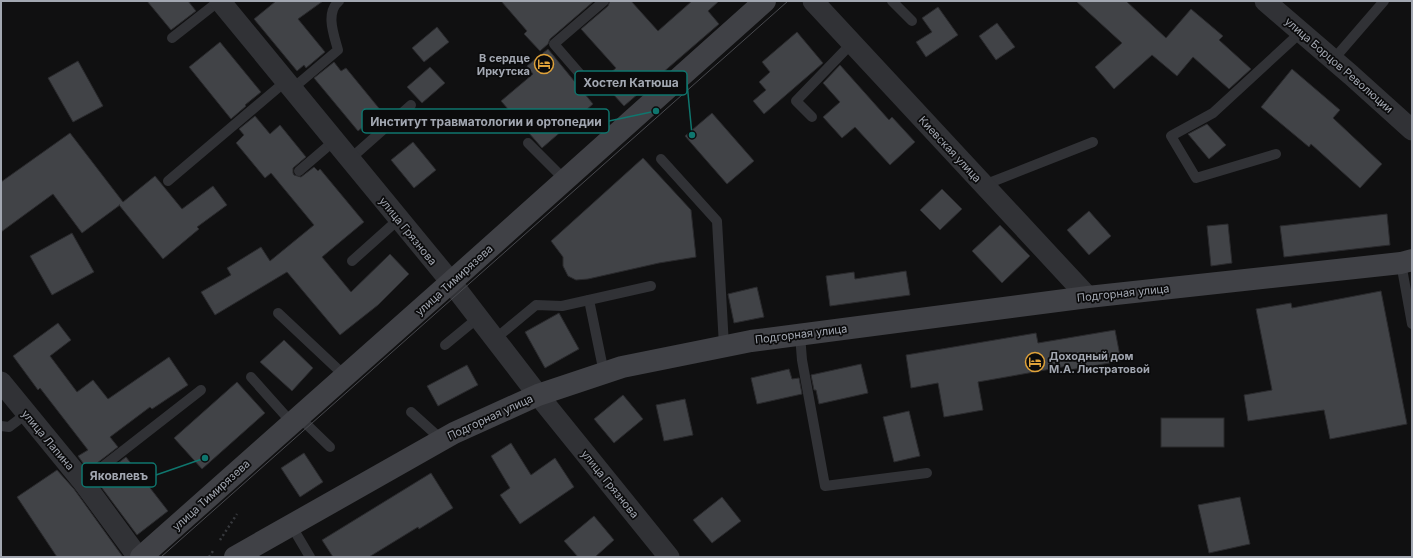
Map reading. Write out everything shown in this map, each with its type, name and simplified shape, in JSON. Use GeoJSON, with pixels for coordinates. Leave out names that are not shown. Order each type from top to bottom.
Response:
{"type":"FeatureCollection","features":[{"type":"Feature","properties":{"kind":"street","name":"улица Грязнова"},"geometry":{"type":"LineString","coordinates":[[219,1],[451,282],[538,395],[669,557]]}},
{"type":"Feature","properties":{"kind":"street","name":"улица Тимирязева"},"geometry":{"type":"LineString","coordinates":[[139,557],[296,420],[765,1]]}},
{"type":"Feature","properties":{"kind":"street","name":"Киевская улица"},"geometry":{"type":"LineString","coordinates":[[813,1],[1088,297]]}},
{"type":"Feature","properties":{"kind":"street","name":"улица Борцов Революции"},"geometry":{"type":"LineString","coordinates":[[1265,1],[1412,130]]}},
{"type":"Feature","properties":{"kind":"street","name":"Подгорная улица"},"geometry":{"type":"LineString","coordinates":[[235,557],[454,433],[538,395],[622,367],[751,341],[1088,297],[1406,262]]}},
{"type":"Feature","properties":{"kind":"street","name":"улица Лапина"},"geometry":{"type":"LineString","coordinates":[[1,382],[83,482],[139,557]]}},
{"type":"Feature","properties":{"kind":"lane"},"geometry":{"type":"LineString","coordinates":[[172,38],[219,1]]}},
{"type":"Feature","properties":{"kind":"lane"},"geometry":{"type":"LineString","coordinates":[[168,181],[289,85],[338,50],[331,23],[334,5],[339,1]]}},
{"type":"Feature","properties":{"kind":"lane"},"geometry":{"type":"LineString","coordinates":[[580,74],[554,44],[604,1]]}},
{"type":"Feature","properties":{"kind":"lane"},"geometry":{"type":"LineString","coordinates":[[892,1],[912,21]]}},
{"type":"Feature","properties":{"kind":"lane"},"geometry":{"type":"LineString","coordinates":[[1333,60],[1384,1]]}},
{"type":"Feature","properties":{"kind":"lane"},"geometry":{"type":"LineString","coordinates":[[1276,154],[1196,178],[1171,136],[1213,113],[1302,32]]}},
{"type":"Feature","properties":{"kind":"lane"},"geometry":{"type":"LineString","coordinates":[[812,117],[796,101],[852,43]]}},
{"type":"Feature","properties":{"kind":"lane"},"geometry":{"type":"LineString","coordinates":[[350,159],[411,105]]}},
{"type":"Feature","properties":{"kind":"lane"},"geometry":{"type":"LineString","coordinates":[[299,171],[334,141]]}},
{"type":"Feature","properties":{"kind":"lane"},"geometry":{"type":"LineString","coordinates":[[984,185],[1093,142]]}},
{"type":"Feature","properties":{"kind":"lane"},"geometry":{"type":"LineString","coordinates":[[528,143],[565,180]]}},
{"type":"Feature","properties":{"kind":"lane"},"geometry":{"type":"LineString","coordinates":[[661,159],[717,221],[724,346]]}},
{"type":"Feature","properties":{"kind":"lane"},"geometry":{"type":"LineString","coordinates":[[352,261],[399,219]]}},
{"type":"Feature","properties":{"kind":"lane"},"geometry":{"type":"LineString","coordinates":[[1406,262],[1412,324]]}},
{"type":"Feature","properties":{"kind":"lane"},"geometry":{"type":"LineString","coordinates":[[495,339],[536,305],[562,306],[651,286]]}},
{"type":"Feature","properties":{"kind":"lane"},"geometry":{"type":"LineString","coordinates":[[589,300],[604,373]]}},
{"type":"Feature","properties":{"kind":"lane"},"geometry":{"type":"LineString","coordinates":[[278,313],[345,376]]}},
{"type":"Feature","properties":{"kind":"lane"},"geometry":{"type":"LineString","coordinates":[[445,345],[478,317]]}},
{"type":"Feature","properties":{"kind":"lane"},"geometry":{"type":"LineString","coordinates":[[800,335],[802,360],[825,486],[927,473]]}},
{"type":"Feature","properties":{"kind":"lane"},"geometry":{"type":"LineString","coordinates":[[251,377],[296,420],[330,447]]}},
{"type":"Feature","properties":{"kind":"lane"},"geometry":{"type":"LineString","coordinates":[[83,482],[201,390]]}},
{"type":"Feature","properties":{"kind":"lane"},"geometry":{"type":"LineString","coordinates":[[411,412],[442,440]]}},
{"type":"Feature","properties":{"kind":"lane"},"geometry":{"type":"LineString","coordinates":[[1,426],[9,426],[26,414]]}},
{"type":"Feature","properties":{"kind":"lane"},"geometry":{"type":"LineString","coordinates":[[291,525],[310,557]]}},
{"type":"Feature","properties":{"kind":"path"},"geometry":{"type":"LineString","coordinates":[[209,557],[237,514]]}},
{"type":"Feature","properties":{"kind":"building"},"geometry":{"type":"Polygon","coordinates":[[[147,1],[188,1],[196,11],[171,30],[147,1]]]}},
{"type":"Feature","properties":{"kind":"building"},"geometry":{"type":"Polygon","coordinates":[[[276,1],[323,1],[298,19],[325,52],[306,68],[304,65],[297,71],[254,19],[276,1]]]}},
{"type":"Feature","properties":{"kind":"building"},"geometry":{"type":"Polygon","coordinates":[[[501,1],[594,1],[550,39],[548,44],[540,51],[524,34],[527,31],[501,1]]]}},
{"type":"Feature","properties":{"kind":"building"},"geometry":{"type":"Polygon","coordinates":[[[610,1],[631,1],[658,31],[692,1],[719,1],[708,11],[719,24],[624,106],[601,81],[616,68],[581,29],[608,6],[610,1]]]}},
{"type":"Feature","properties":{"kind":"building"},"geometry":{"type":"Polygon","coordinates":[[[1076,1],[1126,1],[1166,38],[1191,9],[1223,36],[1219,40],[1251,69],[1229,89],[1193,57],[1177,76],[1152,55],[1114,89],[1095,67],[1122,43],[1076,1]]]}},
{"type":"Feature","properties":{"kind":"building"},"geometry":{"type":"Polygon","coordinates":[[[938,7],[958,35],[926,57],[916,42],[932,32],[922,18],[938,7]]]}},
{"type":"Feature","properties":{"kind":"building"},"geometry":{"type":"Polygon","coordinates":[[[997,23],[1015,47],[996,60],[979,36],[997,23]]]}},
{"type":"Feature","properties":{"kind":"building"},"geometry":{"type":"Polygon","coordinates":[[[437,27],[449,42],[424,62],[412,48],[437,27]]]}},
{"type":"Feature","properties":{"kind":"building"},"geometry":{"type":"Polygon","coordinates":[[[797,32],[823,63],[764,114],[753,101],[766,90],[759,82],[770,72],[762,62],[797,32]]]}},
{"type":"Feature","properties":{"kind":"building"},"geometry":{"type":"Polygon","coordinates":[[[220,42],[261,92],[231,119],[189,67],[220,42]]]}},
{"type":"Feature","properties":{"kind":"building"},"geometry":{"type":"Polygon","coordinates":[[[548,49],[593,104],[542,148],[501,101],[533,74],[527,66],[548,49]]]}},
{"type":"Feature","properties":{"kind":"building"},"geometry":{"type":"Polygon","coordinates":[[[78,61],[103,106],[73,122],[48,78],[78,61]]]}},
{"type":"Feature","properties":{"kind":"building"},"geometry":{"type":"Polygon","coordinates":[[[334,62],[341,71],[346,68],[382,112],[358,131],[314,78],[334,62]]]}},
{"type":"Feature","properties":{"kind":"building"},"geometry":{"type":"Polygon","coordinates":[[[840,65],[889,120],[892,117],[915,142],[890,165],[855,127],[842,138],[823,117],[840,102],[823,83],[840,65]]]}},
{"type":"Feature","properties":{"kind":"building"},"geometry":{"type":"Polygon","coordinates":[[[430,67],[445,83],[422,103],[407,87],[430,67]]]}},
{"type":"Feature","properties":{"kind":"building"},"geometry":{"type":"Polygon","coordinates":[[[1292,69],[1340,110],[1333,118],[1382,164],[1360,188],[1311,144],[1309,147],[1261,107],[1292,69]]]}},
{"type":"Feature","properties":{"kind":"building"},"geometry":{"type":"Polygon","coordinates":[[[712,113],[754,161],[727,184],[685,136],[712,113]]]}},
{"type":"Feature","properties":{"kind":"building"},"geometry":{"type":"Polygon","coordinates":[[[255,116],[270,134],[280,125],[306,157],[293,168],[294,175],[301,177],[314,167],[318,171],[320,169],[364,222],[322,257],[351,292],[390,254],[409,274],[378,305],[340,335],[287,272],[215,315],[201,292],[231,275],[227,268],[261,247],[270,261],[314,225],[271,173],[265,178],[236,143],[244,135],[239,129],[255,116]]]}},
{"type":"Feature","properties":{"kind":"building"},"geometry":{"type":"Polygon","coordinates":[[[1207,124],[1226,145],[1209,159],[1188,134],[1207,124]]]}},
{"type":"Feature","properties":{"kind":"building"},"geometry":{"type":"Polygon","coordinates":[[[70,133],[123,202],[155,176],[182,209],[213,186],[227,205],[197,227],[199,229],[163,259],[119,205],[82,233],[53,194],[1,232],[1,182],[70,133]]]}},
{"type":"Feature","properties":{"kind":"building"},"geometry":{"type":"Polygon","coordinates":[[[413,142],[436,170],[414,188],[391,160],[413,142]]]}},
{"type":"Feature","properties":{"kind":"building"},"geometry":{"type":"Polygon","coordinates":[[[643,158],[691,210],[696,257],[659,263],[588,279],[576,280],[568,276],[563,266],[563,257],[551,241],[643,158]]]}},
{"type":"Feature","properties":{"kind":"building"},"geometry":{"type":"Polygon","coordinates":[[[942,189],[962,209],[940,230],[920,210],[942,189]]]}},
{"type":"Feature","properties":{"kind":"building"},"geometry":{"type":"Polygon","coordinates":[[[1089,211],[1111,236],[1089,255],[1067,230],[1089,211]]]}},
{"type":"Feature","properties":{"kind":"building"},"geometry":{"type":"Polygon","coordinates":[[[1387,214],[1390,245],[1284,257],[1280,226],[1387,214]]]}},
{"type":"Feature","properties":{"kind":"building"},"geometry":{"type":"Polygon","coordinates":[[[1228,224],[1232,263],[1211,266],[1207,226],[1228,224]]]}},
{"type":"Feature","properties":{"kind":"building"},"geometry":{"type":"Polygon","coordinates":[[[1000,225],[1030,256],[1002,283],[972,251],[1000,225]]]}},
{"type":"Feature","properties":{"kind":"building"},"geometry":{"type":"Polygon","coordinates":[[[72,233],[94,272],[52,295],[30,256],[72,233]]]}},
{"type":"Feature","properties":{"kind":"building"},"geometry":{"type":"Polygon","coordinates":[[[906,271],[910,295],[830,306],[826,276],[854,272],[855,279],[906,271]]]}},
{"type":"Feature","properties":{"kind":"building"},"geometry":{"type":"Polygon","coordinates":[[[757,287],[764,317],[734,323],[728,294],[757,287]]]}},
{"type":"Feature","properties":{"kind":"building"},"geometry":{"type":"Polygon","coordinates":[[[1381,291],[1407,424],[1330,439],[1324,410],[1248,421],[1244,395],[1272,390],[1256,309],[1291,303],[1292,308],[1381,291]]]}},
{"type":"Feature","properties":{"kind":"building"},"geometry":{"type":"Polygon","coordinates":[[[559,313],[579,349],[545,368],[525,332],[559,313]]]}},
{"type":"Feature","properties":{"kind":"building"},"geometry":{"type":"Polygon","coordinates":[[[58,323],[71,340],[50,356],[77,392],[93,380],[108,399],[169,357],[188,385],[152,409],[150,407],[110,437],[118,447],[88,470],[78,456],[88,450],[40,388],[38,390],[13,356],[58,323]]]}},
{"type":"Feature","properties":{"kind":"building"},"geometry":{"type":"Polygon","coordinates":[[[1115,330],[1121,361],[1069,370],[1068,366],[978,382],[983,410],[944,417],[938,383],[911,388],[906,355],[1036,333],[1038,343],[1115,330]]]}},
{"type":"Feature","properties":{"kind":"building"},"geometry":{"type":"Polygon","coordinates":[[[284,340],[313,368],[292,391],[260,362],[284,340]]]}},
{"type":"Feature","properties":{"kind":"building"},"geometry":{"type":"Polygon","coordinates":[[[861,364],[868,393],[819,404],[811,375],[861,364]]]}},
{"type":"Feature","properties":{"kind":"building"},"geometry":{"type":"Polygon","coordinates":[[[467,365],[478,385],[438,406],[427,386],[467,365]]]}},
{"type":"Feature","properties":{"kind":"building"},"geometry":{"type":"Polygon","coordinates":[[[789,369],[792,379],[799,378],[802,394],[757,404],[751,378],[789,369]]]}},
{"type":"Feature","properties":{"kind":"building"},"geometry":{"type":"Polygon","coordinates":[[[237,382],[265,413],[202,469],[174,438],[237,382]]]}},
{"type":"Feature","properties":{"kind":"building"},"geometry":{"type":"Polygon","coordinates":[[[623,395],[643,419],[614,443],[594,419],[623,395]]]}},
{"type":"Feature","properties":{"kind":"building"},"geometry":{"type":"Polygon","coordinates":[[[685,399],[693,435],[664,441],[656,405],[685,399]]]}},
{"type":"Feature","properties":{"kind":"building"},"geometry":{"type":"Polygon","coordinates":[[[909,411],[920,456],[894,462],[883,417],[909,411]]]}},
{"type":"Feature","properties":{"kind":"building"},"geometry":{"type":"Polygon","coordinates":[[[1161,418],[1224,418],[1224,447],[1161,447],[1161,418]]]}},
{"type":"Feature","properties":{"kind":"building"},"geometry":{"type":"Polygon","coordinates":[[[511,443],[531,475],[555,458],[574,487],[520,524],[500,495],[510,488],[491,456],[511,443]]]}},
{"type":"Feature","properties":{"kind":"building"},"geometry":{"type":"Polygon","coordinates":[[[304,453],[323,482],[300,497],[281,468],[304,453]]]}},
{"type":"Feature","properties":{"kind":"building"},"geometry":{"type":"Polygon","coordinates":[[[126,457],[168,511],[137,535],[96,480],[126,457]]]}},
{"type":"Feature","properties":{"kind":"building"},"geometry":{"type":"Polygon","coordinates":[[[57,470],[74,489],[123,557],[57,557],[17,497],[57,470]]]}},
{"type":"Feature","properties":{"kind":"building"},"geometry":{"type":"Polygon","coordinates":[[[431,473],[453,508],[419,529],[418,527],[369,557],[333,557],[322,540],[431,473]]]}},
{"type":"Feature","properties":{"kind":"building"},"geometry":{"type":"Polygon","coordinates":[[[722,497],[741,521],[712,543],[693,520],[722,497]]]}},
{"type":"Feature","properties":{"kind":"building"},"geometry":{"type":"Polygon","coordinates":[[[1240,497],[1250,544],[1209,553],[1198,505],[1240,497]]]}},
{"type":"Feature","properties":{"kind":"building"},"geometry":{"type":"Polygon","coordinates":[[[594,516],[614,540],[595,557],[578,557],[564,541],[594,516]]]}},
{"type":"Feature","properties":{"kind":"tram line"},"geometry":{"type":"LineString","coordinates":[[161,557],[788,1]]}},
{"type":"Feature","properties":{"kind":"place","name":"В сердце Иркутска"},"geometry":{"type":"Point","coordinates":[544,64]}},
{"type":"Feature","properties":{"kind":"place","name":"Институт травматологии и ортопедии"},"geometry":{"type":"Point","coordinates":[656,111]}},
{"type":"Feature","properties":{"kind":"place","name":"Хостел Катюша"},"geometry":{"type":"Point","coordinates":[692,135]}},
{"type":"Feature","properties":{"kind":"place","name":"Доходный дом М.А. Листратовой"},"geometry":{"type":"Point","coordinates":[1035,362]}},
{"type":"Feature","properties":{"kind":"place","name":"Яковлевъ"},"geometry":{"type":"Point","coordinates":[205,458]}}]}
